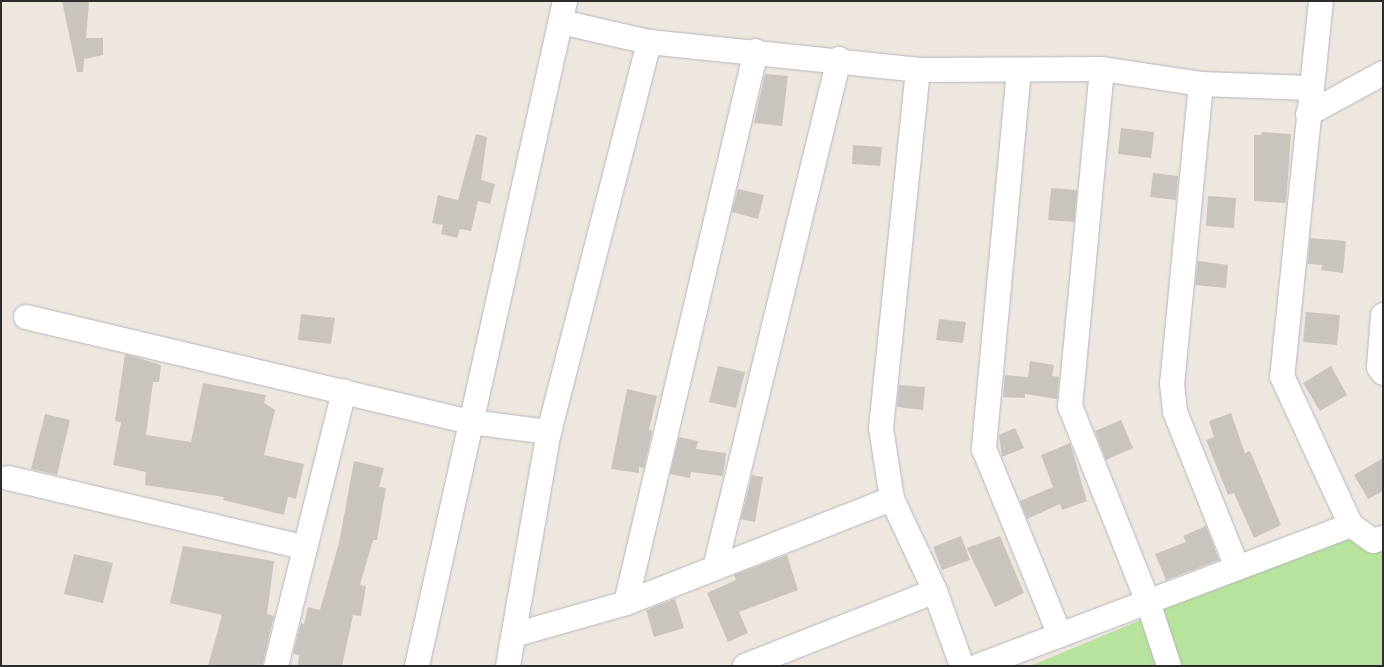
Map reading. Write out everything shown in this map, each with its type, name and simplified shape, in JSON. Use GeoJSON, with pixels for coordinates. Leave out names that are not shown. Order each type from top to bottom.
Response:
{"type":"FeatureCollection","features":[{"type":"Feature","properties":{"kind":"street"},"geometry":{"type":"LineString","coordinates":[[1321,1],[1310,88],[1282,376],[1351,525],[1373,541],[1383,538]]}},
{"type":"Feature","properties":{"kind":"street"},"geometry":{"type":"LineString","coordinates":[[417,666],[563,11],[649,42],[839,59],[918,70],[1102,69],[1201,84],[1310,88]]}},
{"type":"Feature","properties":{"kind":"street"},"geometry":{"type":"LineString","coordinates":[[508,666],[549,432],[649,42]]}},
{"type":"Feature","properties":{"kind":"street"},"geometry":{"type":"LineString","coordinates":[[626,603],[756,51]]}},
{"type":"Feature","properties":{"kind":"street"},"geometry":{"type":"LineString","coordinates":[[715,568],[839,59]]}},
{"type":"Feature","properties":{"kind":"street"},"geometry":{"type":"LineString","coordinates":[[1102,69],[1070,406],[1148,602],[1169,666]]}},
{"type":"Feature","properties":{"kind":"street"},"geometry":{"type":"LineString","coordinates":[[918,70],[881,428],[892,499],[935,591],[962,666]]}},
{"type":"Feature","properties":{"kind":"street"},"geometry":{"type":"LineString","coordinates":[[1019,70],[984,449],[1060,635]]}},
{"type":"Feature","properties":{"kind":"street"},"geometry":{"type":"LineString","coordinates":[[1308,114],[1383,73]]}},
{"type":"Feature","properties":{"kind":"street"},"geometry":{"type":"LineString","coordinates":[[1201,84],[1172,383],[1175,412],[1237,568]]}},
{"type":"Feature","properties":{"kind":"street"},"geometry":{"type":"LineString","coordinates":[[1382,368],[1383,315]]}},
{"type":"Feature","properties":{"kind":"street"},"geometry":{"type":"LineString","coordinates":[[26,317],[471,422],[549,432]]}},
{"type":"Feature","properties":{"kind":"street"},"geometry":{"type":"LineString","coordinates":[[276,666],[344,391]]}},
{"type":"Feature","properties":{"kind":"street"},"geometry":{"type":"LineString","coordinates":[[8,478],[304,547]]}},
{"type":"Feature","properties":{"kind":"street"},"geometry":{"type":"LineString","coordinates":[[514,635],[626,603],[892,499]]}},
{"type":"Feature","properties":{"kind":"street"},"geometry":{"type":"LineString","coordinates":[[978,666],[1351,525]]}},
{"type":"Feature","properties":{"kind":"street"},"geometry":{"type":"LineString","coordinates":[[745,666],[935,591]]}},
{"type":"Feature","properties":{"kind":"green space"},"geometry":{"type":"Polygon","coordinates":[[[1351,528],[1383,546],[1383,666],[1170,666],[1150,601],[1351,528]]]}},
{"type":"Feature","properties":{"kind":"green space"},"geometry":{"type":"Polygon","coordinates":[[[1148,617],[1166,666],[1030,666],[1148,617]]]}},
{"type":"Feature","properties":{"kind":"building"},"geometry":{"type":"Polygon","coordinates":[[[62,1],[89,1],[86,38],[103,38],[103,55],[84,59],[83,72],[77,72],[62,1]]]}},
{"type":"Feature","properties":{"kind":"building"},"geometry":{"type":"Polygon","coordinates":[[[765,74],[788,76],[782,126],[754,123],[765,74]]]}},
{"type":"Feature","properties":{"kind":"building"},"geometry":{"type":"Polygon","coordinates":[[[1121,128],[1154,132],[1151,158],[1118,154],[1121,128]]]}},
{"type":"Feature","properties":{"kind":"building"},"geometry":{"type":"Polygon","coordinates":[[[1262,132],[1291,134],[1286,203],[1254,201],[1254,135],[1261,135],[1262,132]]]}},
{"type":"Feature","properties":{"kind":"building"},"geometry":{"type":"Polygon","coordinates":[[[476,134],[487,137],[481,180],[495,184],[490,204],[478,201],[471,231],[460,229],[457,238],[441,234],[443,225],[432,223],[438,195],[458,200],[476,134]]]}},
{"type":"Feature","properties":{"kind":"building"},"geometry":{"type":"Polygon","coordinates":[[[853,145],[882,147],[880,166],[852,164],[853,145]]]}},
{"type":"Feature","properties":{"kind":"building"},"geometry":{"type":"Polygon","coordinates":[[[1153,173],[1178,176],[1176,200],[1150,197],[1153,173]]]}},
{"type":"Feature","properties":{"kind":"building"},"geometry":{"type":"Polygon","coordinates":[[[1051,188],[1077,190],[1074,222],[1048,220],[1051,188]]]}},
{"type":"Feature","properties":{"kind":"building"},"geometry":{"type":"Polygon","coordinates":[[[738,189],[764,195],[758,219],[732,212],[738,189]]]}},
{"type":"Feature","properties":{"kind":"building"},"geometry":{"type":"Polygon","coordinates":[[[1208,196],[1236,198],[1234,228],[1206,226],[1208,196]]]}},
{"type":"Feature","properties":{"kind":"building"},"geometry":{"type":"Polygon","coordinates":[[[1310,238],[1346,241],[1343,273],[1321,270],[1322,265],[1308,264],[1310,238]]]}},
{"type":"Feature","properties":{"kind":"building"},"geometry":{"type":"Polygon","coordinates":[[[1198,261],[1228,265],[1226,288],[1195,285],[1198,261]]]}},
{"type":"Feature","properties":{"kind":"building"},"geometry":{"type":"Polygon","coordinates":[[[1306,312],[1340,315],[1337,345],[1303,342],[1306,312]]]}},
{"type":"Feature","properties":{"kind":"building"},"geometry":{"type":"Polygon","coordinates":[[[301,314],[335,318],[331,344],[298,340],[301,314]]]}},
{"type":"Feature","properties":{"kind":"building"},"geometry":{"type":"Polygon","coordinates":[[[939,319],[966,322],[963,343],[936,340],[939,319]]]}},
{"type":"Feature","properties":{"kind":"building"},"geometry":{"type":"Polygon","coordinates":[[[125,354],[161,365],[159,382],[153,382],[146,435],[191,442],[203,383],[266,395],[264,403],[275,410],[264,455],[304,464],[296,499],[288,497],[284,515],[223,500],[224,497],[145,485],[146,472],[113,465],[121,422],[115,421],[125,354]]]}},
{"type":"Feature","properties":{"kind":"building"},"geometry":{"type":"Polygon","coordinates":[[[1030,361],[1054,365],[1052,376],[1059,377],[1057,399],[1025,394],[1025,398],[1003,397],[1005,375],[1028,377],[1030,361]]]}},
{"type":"Feature","properties":{"kind":"building"},"geometry":{"type":"Polygon","coordinates":[[[718,366],[745,372],[736,408],[709,402],[718,366]]]}},
{"type":"Feature","properties":{"kind":"building"},"geometry":{"type":"Polygon","coordinates":[[[1331,366],[1347,395],[1320,411],[1303,383],[1331,366]]]}},
{"type":"Feature","properties":{"kind":"building"},"geometry":{"type":"Polygon","coordinates":[[[899,385],[925,387],[923,410],[897,407],[899,385]]]}},
{"type":"Feature","properties":{"kind":"building"},"geometry":{"type":"Polygon","coordinates":[[[627,389],[657,396],[649,430],[652,431],[644,468],[639,467],[639,473],[611,469],[627,389]]]}},
{"type":"Feature","properties":{"kind":"building"},"geometry":{"type":"Polygon","coordinates":[[[1231,413],[1245,453],[1250,451],[1281,525],[1254,538],[1234,493],[1228,495],[1206,440],[1214,437],[1209,421],[1231,413]]]}},
{"type":"Feature","properties":{"kind":"building"},"geometry":{"type":"Polygon","coordinates":[[[45,414],[70,420],[57,475],[31,469],[45,414]]]}},
{"type":"Feature","properties":{"kind":"building"},"geometry":{"type":"Polygon","coordinates":[[[1121,420],[1133,448],[1106,460],[1095,431],[1121,420]]]}},
{"type":"Feature","properties":{"kind":"building"},"geometry":{"type":"Polygon","coordinates":[[[1015,428],[1024,448],[1002,457],[999,435],[1015,428]]]}},
{"type":"Feature","properties":{"kind":"building"},"geometry":{"type":"Polygon","coordinates":[[[679,437],[698,441],[696,449],[726,453],[723,476],[691,472],[690,478],[670,474],[679,437]]]}},
{"type":"Feature","properties":{"kind":"building"},"geometry":{"type":"Polygon","coordinates":[[[1070,443],[1087,501],[1062,510],[1060,504],[1027,519],[1020,501],[1053,487],[1041,455],[1070,443]]]}},
{"type":"Feature","properties":{"kind":"building"},"geometry":{"type":"Polygon","coordinates":[[[1383,458],[1383,491],[1368,499],[1354,475],[1383,458]]]}},
{"type":"Feature","properties":{"kind":"building"},"geometry":{"type":"Polygon","coordinates":[[[354,461],[384,468],[379,487],[386,488],[377,540],[373,540],[360,585],[366,586],[361,616],[353,615],[342,666],[298,666],[299,655],[293,654],[301,623],[304,624],[308,607],[320,610],[339,543],[354,461]]]}},
{"type":"Feature","properties":{"kind":"building"},"geometry":{"type":"Polygon","coordinates":[[[752,475],[763,477],[755,522],[741,519],[752,475]]]}},
{"type":"Feature","properties":{"kind":"building"},"geometry":{"type":"Polygon","coordinates":[[[1206,526],[1219,560],[1166,580],[1155,554],[1186,542],[1183,536],[1206,526]]]}},
{"type":"Feature","properties":{"kind":"building"},"geometry":{"type":"Polygon","coordinates":[[[961,536],[970,560],[942,570],[933,547],[961,536]]]}},
{"type":"Feature","properties":{"kind":"building"},"geometry":{"type":"Polygon","coordinates":[[[1000,536],[1024,593],[995,607],[967,548],[1000,536]]]}},
{"type":"Feature","properties":{"kind":"building"},"geometry":{"type":"Polygon","coordinates":[[[183,546],[274,561],[267,614],[274,616],[262,666],[208,666],[222,615],[170,603],[183,546]]]}},
{"type":"Feature","properties":{"kind":"building"},"geometry":{"type":"Polygon","coordinates":[[[74,554],[113,563],[103,603],[64,594],[74,554]]]}},
{"type":"Feature","properties":{"kind":"building"},"geometry":{"type":"Polygon","coordinates":[[[787,555],[798,590],[739,612],[748,633],[728,642],[707,593],[736,580],[734,575],[787,555]]]}},
{"type":"Feature","properties":{"kind":"building"},"geometry":{"type":"Polygon","coordinates":[[[675,599],[684,628],[654,637],[646,610],[675,599]]]}}]}
